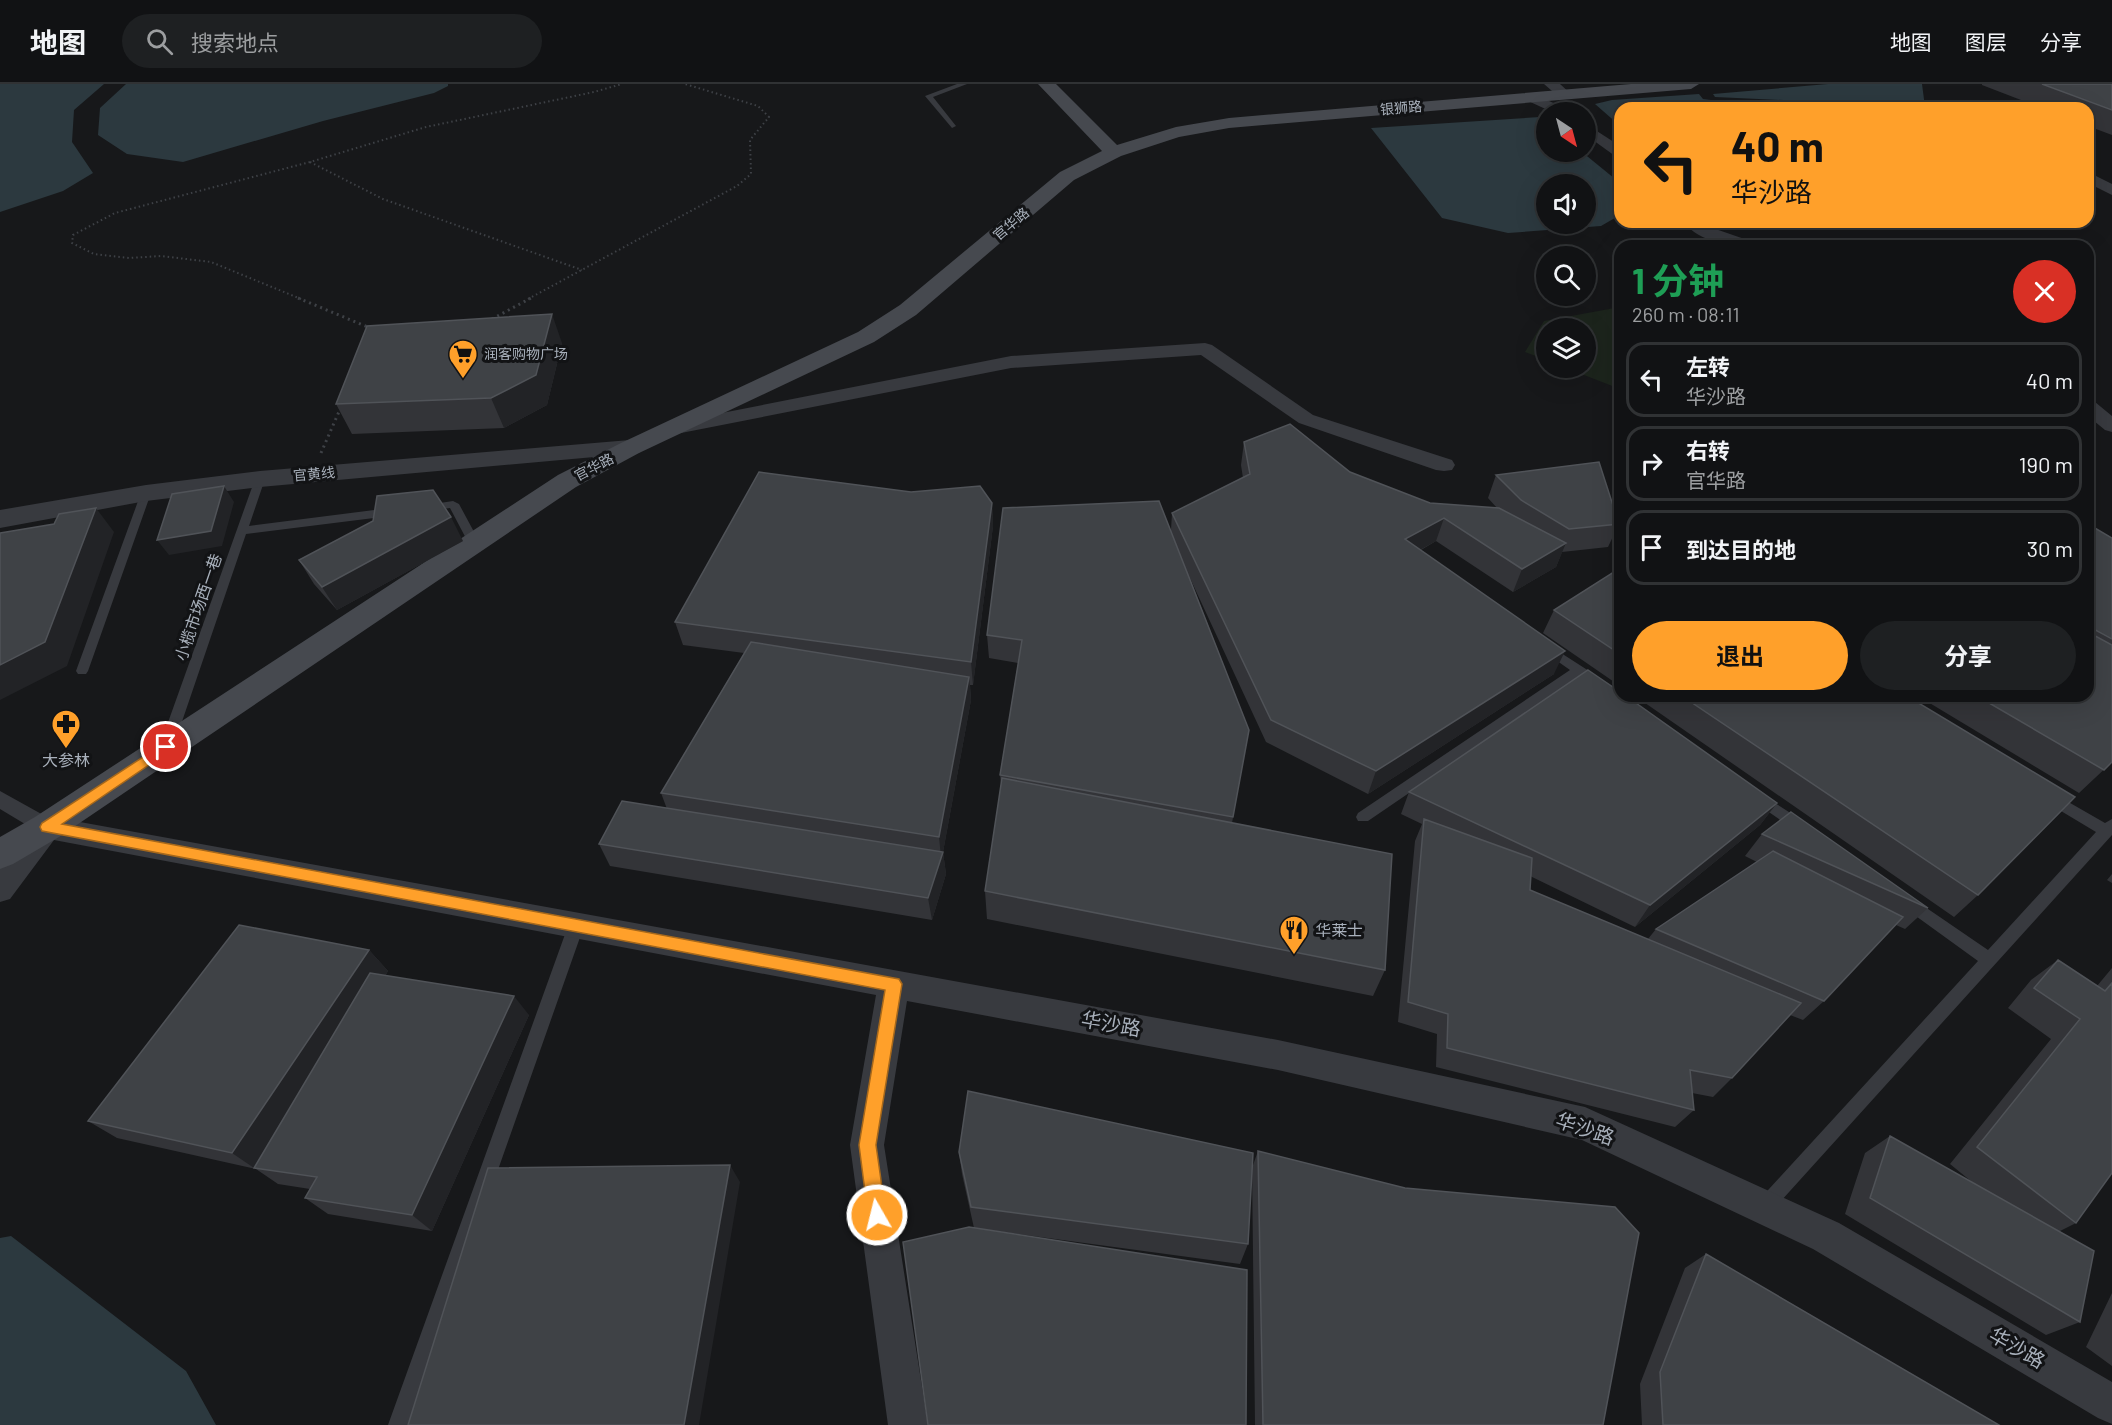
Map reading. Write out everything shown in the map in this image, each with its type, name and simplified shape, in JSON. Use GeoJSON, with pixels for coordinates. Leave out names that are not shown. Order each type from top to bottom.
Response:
{"type":"FeatureCollection","features":[{"type":"Feature","properties":{"kind":"main road"},"geometry":{"type":"LineString","coordinates":[[1046,84],[1114,152]]}},
{"type":"Feature","properties":{"kind":"main road","name":"银狮路"},"geometry":{"type":"LineString","coordinates":[[1114,152],[1176,132],[1229,123],[1531,97],[1557,89],[1691,84]]}},
{"type":"Feature","properties":{"kind":"main road","name":"官华路"},"geometry":{"type":"LineString","coordinates":[[0,854],[47,827],[567,481],[630,448],[866,337],[908,310],[1067,176],[1114,152]]}},
{"type":"Feature","properties":{"kind":"street"},"geometry":{"type":"LineString","coordinates":[[1531,97],[1541,102]]}},
{"type":"Feature","properties":{"kind":"street"},"geometry":{"type":"LineString","coordinates":[[1596,131],[1614,132]]}},
{"type":"Feature","properties":{"kind":"street"},"geometry":{"type":"LineString","coordinates":[[1596,135],[1614,149]]}},
{"type":"Feature","properties":{"kind":"street"},"geometry":{"type":"LineString","coordinates":[[2094,180],[2112,190]]}},
{"type":"Feature","properties":{"kind":"street"},"geometry":{"type":"LineString","coordinates":[[1697,228],[1730,240]]}},
{"type":"Feature","properties":{"kind":"street"},"geometry":{"type":"LineString","coordinates":[[676,428],[1011,362],[1205,349],[1306,419],[1444,465]]}},
{"type":"Feature","properties":{"kind":"street"},"geometry":{"type":"LineString","coordinates":[[2094,411],[2112,426]]}},
{"type":"Feature","properties":{"kind":"street","name":"官黄线"},"geometry":{"type":"LineString","coordinates":[[0,519],[146,493],[260,479],[630,448]]}},
{"type":"Feature","properties":{"kind":"street"},"geometry":{"type":"LineString","coordinates":[[0,799],[47,827],[0,890]]}},
{"type":"Feature","properties":{"kind":"street","name":"华沙路"},"geometry":{"type":"LineString","coordinates":[[47,827],[1278,1055],[1585,1124],[1826,1236],[2112,1404]]}},
{"type":"Feature","properties":{"kind":"street"},"geometry":{"type":"LineString","coordinates":[[894,984],[867,1145],[908,1425]]}},
{"type":"Feature","properties":{"kind":"lane"},"geometry":{"type":"LineString","coordinates":[[952,126],[929,96],[964,84]]}},
{"type":"Feature","properties":{"kind":"lane","name":"小榄市场西一巷"},"geometry":{"type":"LineString","coordinates":[[166,747],[260,479]]}},
{"type":"Feature","properties":{"kind":"lane"},"geometry":{"type":"LineString","coordinates":[[82,671],[146,493]]}},
{"type":"Feature","properties":{"kind":"lane"},"geometry":{"type":"LineString","coordinates":[[242,531],[453,504],[474,543]]}},
{"type":"Feature","properties":{"kind":"lane"},"geometry":{"type":"LineString","coordinates":[[1533,637],[1609,691]]}},
{"type":"Feature","properties":{"kind":"lane"},"geometry":{"type":"LineString","coordinates":[[1363,817],[1580,670]]}},
{"type":"Feature","properties":{"kind":"lane"},"geometry":{"type":"LineString","coordinates":[[1745,788],[1814,836]]}},
{"type":"Feature","properties":{"kind":"lane"},"geometry":{"type":"LineString","coordinates":[[1764,1207],[2109,828],[2035,788]]}},
{"type":"Feature","properties":{"kind":"lane"},"geometry":{"type":"LineString","coordinates":[[1892,891],[1989,960]]}},
{"type":"Feature","properties":{"kind":"lane"},"geometry":{"type":"LineString","coordinates":[[398,1425],[576,926]]}},
{"type":"Feature","properties":{"kind":"path"},"geometry":{"type":"LineString","coordinates":[[374,330],[211,262],[161,256],[129,258],[94,254],[72,243],[73,235],[115,213],[310,162],[426,127],[594,92],[622,84]]}},
{"type":"Feature","properties":{"kind":"path"},"geometry":{"type":"LineString","coordinates":[[491,320],[737,186],[751,174],[750,140],[769,117],[758,106],[685,84]]}},
{"type":"Feature","properties":{"kind":"path"},"geometry":{"type":"LineString","coordinates":[[310,162],[383,199],[582,270]]}},
{"type":"Feature","properties":{"kind":"path"},"geometry":{"type":"LineString","coordinates":[[312,474],[342,403]]}},
{"type":"Feature","properties":{"kind":"shaded area"},"geometry":{"type":"Polygon","coordinates":[[[0,84],[104,84],[74,110],[72,142],[93,173],[63,191],[0,212],[0,84]]]}},
{"type":"Feature","properties":{"kind":"shaded area"},"geometry":{"type":"Polygon","coordinates":[[[126,84],[448,84],[448,86],[434,93],[323,121],[183,162],[127,154],[98,135],[100,108],[126,84]]]}},
{"type":"Feature","properties":{"kind":"shaded area"},"geometry":{"type":"Polygon","coordinates":[[[1828,84],[1922,84],[1924,102],[1826,102],[1715,97],[1713,94],[1828,84]]]}},
{"type":"Feature","properties":{"kind":"shaded area"},"geometry":{"type":"Polygon","coordinates":[[[1699,94],[1703,99],[1741,102],[1614,102],[1614,121],[1596,104],[1612,100],[1699,94]]]}},
{"type":"Feature","properties":{"kind":"shaded area"},"geometry":{"type":"Polygon","coordinates":[[[1536,117],[1536,162],[1594,162],[1614,178],[1614,218],[1596,226],[1596,174],[1536,174],[1536,231],[1508,233],[1442,218],[1371,128],[1536,117]]]}},
{"type":"Feature","properties":{"kind":"shaded area"},"geometry":{"type":"Polygon","coordinates":[[[1614,308],[1614,387],[1592,378],[1596,378],[1596,318],[1560,318],[1614,308]]]}},
{"type":"Feature","properties":{"kind":"shaded area"},"geometry":{"type":"Polygon","coordinates":[[[1536,334],[1536,356],[1525,352],[1536,334]]]}},
{"type":"Feature","properties":{"kind":"shaded area"},"geometry":{"type":"Polygon","coordinates":[[[11,1236],[186,1371],[216,1425],[0,1425],[0,1238],[11,1236]]]}},
{"type":"Feature","properties":{"kind":"building"},"geometry":{"type":"Polygon","coordinates":[[[2042,84],[2112,84],[2112,110],[2042,84]]]}},
{"type":"Feature","properties":{"kind":"building"},"geometry":{"type":"Polygon","coordinates":[[[552,314],[536,375],[491,398],[336,404],[367,326],[552,314]]]}},
{"type":"Feature","properties":{"kind":"building"},"geometry":{"type":"Polygon","coordinates":[[[1290,424],[1350,472],[1430,503],[1499,508],[1566,543],[1522,569],[1444,518],[1405,539],[1565,651],[1376,771],[1271,720],[1172,513],[1250,474],[1244,442],[1290,424]]]}},
{"type":"Feature","properties":{"kind":"building"},"geometry":{"type":"Polygon","coordinates":[[[1599,462],[1614,508],[1614,524],[1569,529],[1521,500],[1496,475],[1599,462]]]}},
{"type":"Feature","properties":{"kind":"building"},"geometry":{"type":"Polygon","coordinates":[[[759,472],[911,492],[980,486],[992,503],[971,662],[675,622],[759,472]]]}},
{"type":"Feature","properties":{"kind":"building"},"geometry":{"type":"Polygon","coordinates":[[[224,486],[211,531],[157,540],[172,494],[224,486]]]}},
{"type":"Feature","properties":{"kind":"building"},"geometry":{"type":"Polygon","coordinates":[[[433,490],[451,517],[322,587],[299,560],[373,521],[377,496],[433,490]]]}},
{"type":"Feature","properties":{"kind":"building"},"geometry":{"type":"Polygon","coordinates":[[[1159,501],[1249,730],[1233,817],[1000,775],[1022,640],[987,635],[1003,508],[1159,501]]]}},
{"type":"Feature","properties":{"kind":"building"},"geometry":{"type":"Polygon","coordinates":[[[96,508],[45,642],[0,665],[0,533],[54,524],[59,514],[96,508]]]}},
{"type":"Feature","properties":{"kind":"building"},"geometry":{"type":"Polygon","coordinates":[[[2094,528],[2112,538],[2112,639],[2094,629],[2094,528]]]}},
{"type":"Feature","properties":{"kind":"building"},"geometry":{"type":"Polygon","coordinates":[[[1614,572],[1614,650],[1554,610],[1614,572]]]}},
{"type":"Feature","properties":{"kind":"building"},"geometry":{"type":"Polygon","coordinates":[[[2094,635],[2112,645],[2112,762],[2104,770],[1987,702],[2094,702],[2094,635]]]}},
{"type":"Feature","properties":{"kind":"building"},"geometry":{"type":"Polygon","coordinates":[[[751,642],[969,677],[939,837],[661,793],[751,642]]]}},
{"type":"Feature","properties":{"kind":"building"},"geometry":{"type":"Polygon","coordinates":[[[1588,670],[1614,688],[1614,702],[1634,702],[1777,803],[1650,905],[1409,792],[1588,670]]]}},
{"type":"Feature","properties":{"kind":"building"},"geometry":{"type":"Polygon","coordinates":[[[1691,702],[1917,702],[2075,797],[1978,895],[1691,702]]]}},
{"type":"Feature","properties":{"kind":"building"},"geometry":{"type":"Polygon","coordinates":[[[1002,778],[1392,854],[1385,970],[985,891],[1002,778]]]}},
{"type":"Feature","properties":{"kind":"building"},"geometry":{"type":"Polygon","coordinates":[[[622,801],[943,852],[928,898],[599,844],[622,801]]]}},
{"type":"Feature","properties":{"kind":"building"},"geometry":{"type":"Polygon","coordinates":[[[1791,812],[1928,908],[1762,834],[1791,812]]]}},
{"type":"Feature","properties":{"kind":"building"},"geometry":{"type":"Polygon","coordinates":[[[1424,819],[1532,858],[1530,890],[1801,1003],[1732,1078],[1690,1070],[1694,1110],[1447,1048],[1448,1014],[1408,1002],[1424,819]]]}},
{"type":"Feature","properties":{"kind":"building"},"geometry":{"type":"Polygon","coordinates":[[[1773,851],[1903,917],[1824,1001],[1656,929],[1773,851]]]}},
{"type":"Feature","properties":{"kind":"building"},"geometry":{"type":"Polygon","coordinates":[[[239,925],[369,950],[232,1153],[88,1121],[239,925]]]}},
{"type":"Feature","properties":{"kind":"building"},"geometry":{"type":"Polygon","coordinates":[[[2058,960],[2105,991],[2112,983],[2112,1173],[2076,1223],[1977,1147],[2080,1019],[2034,988],[2058,960]]]}},
{"type":"Feature","properties":{"kind":"building"},"geometry":{"type":"Polygon","coordinates":[[[370,973],[514,996],[412,1215],[305,1198],[317,1177],[254,1168],[370,973]]]}},
{"type":"Feature","properties":{"kind":"building"},"geometry":{"type":"Polygon","coordinates":[[[968,1091],[1253,1153],[1248,1244],[971,1207],[959,1152],[968,1091]]]}},
{"type":"Feature","properties":{"kind":"building"},"geometry":{"type":"Polygon","coordinates":[[[1890,1136],[2094,1251],[2080,1322],[1870,1198],[1890,1136]]]}},
{"type":"Feature","properties":{"kind":"building"},"geometry":{"type":"Polygon","coordinates":[[[1258,1151],[1405,1188],[1615,1207],[1639,1233],[1603,1425],[1263,1425],[1258,1151]]]}},
{"type":"Feature","properties":{"kind":"building"},"geometry":{"type":"Polygon","coordinates":[[[730,1165],[684,1425],[408,1425],[488,1168],[730,1165]]]}},
{"type":"Feature","properties":{"kind":"building"},"geometry":{"type":"Polygon","coordinates":[[[969,1227],[1247,1270],[1246,1425],[928,1425],[903,1242],[969,1227]]]}},
{"type":"Feature","properties":{"kind":"building"},"geometry":{"type":"Polygon","coordinates":[[[1706,1254],[1999,1425],[1663,1425],[1660,1372],[1706,1254]]]}},
{"type":"Feature","properties":{"kind":"place","name":"润客购物广场"},"geometry":{"type":"Point","coordinates":[463,380]}},
{"type":"Feature","properties":{"kind":"place","name":"大参林"},"geometry":{"type":"Point","coordinates":[66,750]}},
{"type":"Feature","properties":{"kind":"place","name":"华莱士"},"geometry":{"type":"Point","coordinates":[1294,956]}},
{"type":"Feature","properties":{"kind":"route"},"geometry":{"type":"LineString","coordinates":[[166,747],[47,827],[894,984],[867,1145],[877,1215]]}}]}
